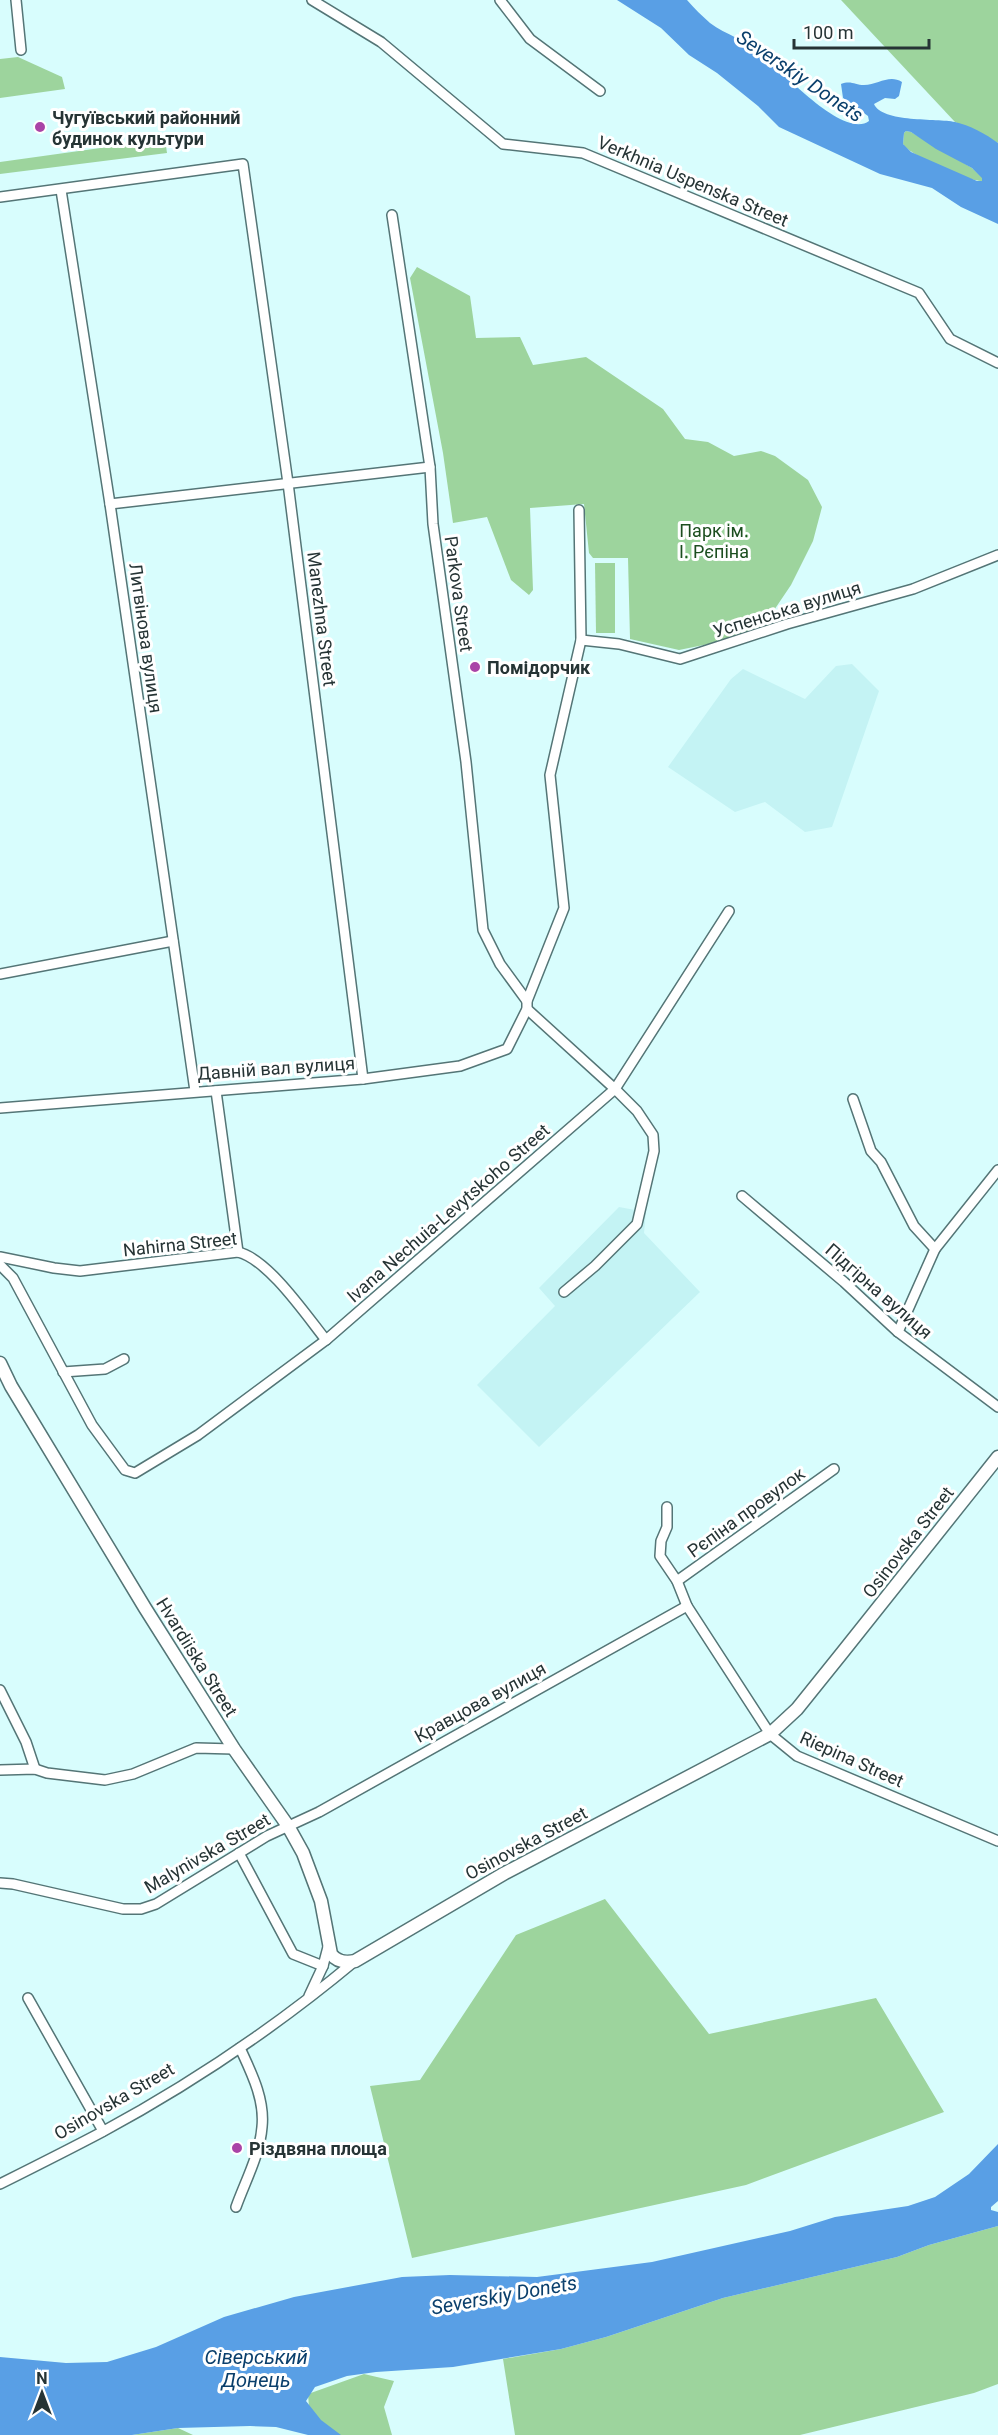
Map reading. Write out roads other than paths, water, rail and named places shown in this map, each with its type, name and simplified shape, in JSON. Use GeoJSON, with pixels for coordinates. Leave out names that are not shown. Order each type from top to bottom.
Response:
{"type":"FeatureCollection","features":[{"type":"Feature","properties":{"kind":"main road","name":"Hvardiiska Street"},"geometry":{"type":"LineString","coordinates":[[0,1363],[11,1386],[139,1598],[234,1749],[288,1826],[303,1853],[321,1901],[328,1947]]}},
{"type":"Feature","properties":{"kind":"main road","name":"Osinovska Street"},"geometry":{"type":"LineString","coordinates":[[355,1961],[505,1873],[770,1734],[796,1708],[842,1653],[998,1457]]}},
{"type":"Feature","properties":{"kind":"main road"},"geometry":{"type":"LineString","coordinates":[[328,1947],[335,1959],[341,1962],[355,1961]]}},
{"type":"Feature","properties":{"kind":"street"},"geometry":{"type":"LineString","coordinates":[[16,0],[21,50]]}},
{"type":"Feature","properties":{"kind":"street","name":"Verkhnia Uspenska Street"},"geometry":{"type":"LineString","coordinates":[[312,0],[381,42],[503,144],[583,153],[919,293],[950,339],[998,363]]}},
{"type":"Feature","properties":{"kind":"street"},"geometry":{"type":"LineString","coordinates":[[500,0],[530,39],[600,91]]}},
{"type":"Feature","properties":{"kind":"street","name":"Manezhna Street"},"geometry":{"type":"LineString","coordinates":[[61,189],[243,164],[288,483],[363,1079]]}},
{"type":"Feature","properties":{"kind":"street"},"geometry":{"type":"LineString","coordinates":[[0,197],[61,189]]}},
{"type":"Feature","properties":{"kind":"street","name":"Литвінова вулиця"},"geometry":{"type":"LineString","coordinates":[[61,189],[110,504],[195,1091]]}},
{"type":"Feature","properties":{"kind":"street","name":"Parkova Street"},"geometry":{"type":"LineString","coordinates":[[392,215],[430,467],[433,524],[465,762],[483,930],[527,1005],[637,1111],[653,1135],[654,1151],[637,1224],[595,1266],[564,1292]]}},
{"type":"Feature","properties":{"kind":"street"},"geometry":{"type":"LineString","coordinates":[[110,504],[430,467]]}},
{"type":"Feature","properties":{"kind":"street","name":"Давній вал вулиця"},"geometry":{"type":"LineString","coordinates":[[0,1108],[363,1079],[460,1066],[507,1049],[527,1005],[564,908],[550,775],[581,640],[579,510]]}},
{"type":"Feature","properties":{"kind":"street","name":"Успенська вулиця"},"geometry":{"type":"LineString","coordinates":[[581,640],[619,645],[680,659],[787,624],[913,589],[998,555]]}},
{"type":"Feature","properties":{"kind":"street","name":"Ivana Nechuia-Levytskoho Street"},"geometry":{"type":"LineString","coordinates":[[63,1372],[92,1425],[124,1470],[135,1473],[164,1458],[198,1435],[326,1340],[615,1089],[729,911]]}},
{"type":"Feature","properties":{"kind":"street"},"geometry":{"type":"LineString","coordinates":[[0,974],[173,942]]}},
{"type":"Feature","properties":{"kind":"street"},"geometry":{"type":"LineString","coordinates":[[216,1091],[238,1252]]}},
{"type":"Feature","properties":{"kind":"street"},"geometry":{"type":"LineString","coordinates":[[853,1099],[871,1151],[881,1162],[914,1226],[935,1249]]}},
{"type":"Feature","properties":{"kind":"street"},"geometry":{"type":"LineString","coordinates":[[898,1332],[935,1249],[998,1170]]}},
{"type":"Feature","properties":{"kind":"street","name":"Підгірна вулиця"},"geometry":{"type":"LineString","coordinates":[[742,1196],[811,1253],[898,1332],[998,1407]]}},
{"type":"Feature","properties":{"kind":"street","name":"Nahirna Street"},"geometry":{"type":"LineString","coordinates":[[0,1257],[81,1271],[238,1252],[248,1254],[264,1266],[326,1340]]}},
{"type":"Feature","properties":{"kind":"street"},"geometry":{"type":"LineString","coordinates":[[0,1265],[13,1278],[63,1372],[105,1369],[124,1359]]}},
{"type":"Feature","properties":{"kind":"street","name":"Рєпіна провулок"},"geometry":{"type":"LineString","coordinates":[[677,1581],[834,1469]]}},
{"type":"Feature","properties":{"kind":"street","name":"Riepina Street"},"geometry":{"type":"LineString","coordinates":[[667,1507],[667,1527],[659,1551],[677,1581],[687,1605],[770,1734],[797,1756],[998,1841]]}},
{"type":"Feature","properties":{"kind":"street","name":"Кравцова вулиця"},"geometry":{"type":"LineString","coordinates":[[288,1826],[319,1812],[687,1605]]}},
{"type":"Feature","properties":{"kind":"street"},"geometry":{"type":"LineString","coordinates":[[0,1690],[26,1742],[35,1769]]}},
{"type":"Feature","properties":{"kind":"street"},"geometry":{"type":"LineString","coordinates":[[0,1770],[35,1769],[47,1773],[105,1780],[132,1774],[196,1748],[234,1749]]}},
{"type":"Feature","properties":{"kind":"street","name":"Malynivska Street"},"geometry":{"type":"LineString","coordinates":[[0,1883],[123,1909],[141,1908],[156,1904],[238,1853],[288,1826]]}},
{"type":"Feature","properties":{"kind":"street"},"geometry":{"type":"LineString","coordinates":[[238,1853],[293,1954],[323,1966]]}},
{"type":"Feature","properties":{"kind":"street"},"geometry":{"type":"LineString","coordinates":[[307,2001],[323,1966],[328,1947]]}},
{"type":"Feature","properties":{"kind":"street","name":"Osinovska Street"},"geometry":{"type":"LineString","coordinates":[[0,2184],[103,2131],[240,2048],[307,2001],[355,1961]]}},
{"type":"Feature","properties":{"kind":"street"},"geometry":{"type":"LineString","coordinates":[[28,1998],[103,2131]]}},
{"type":"Feature","properties":{"kind":"street"},"geometry":{"type":"LineString","coordinates":[[236,2207],[263,2126],[256,2086],[240,2048]]}},
{"type":"Feature","properties":{"kind":"water"},"geometry":{"type":"Polygon","coordinates":[[[617,0],[687,0],[710,23],[756,48],[797,87],[844,121],[858,124],[869,121],[868,116],[843,98],[841,84],[848,82],[869,85],[888,79],[902,82],[899,96],[895,99],[885,98],[874,104],[879,110],[898,117],[960,123],[998,143],[998,224],[961,207],[932,188],[880,174],[779,127],[758,106],[717,73],[689,55],[661,28],[617,0]],[[911,132],[904,133],[903,144],[911,152],[977,181],[982,181],[982,178],[972,168],[936,149],[911,132]]]}},
{"type":"Feature","properties":{"kind":"water","name":"Сіверський Донець"},"geometry":{"type":"Polygon","coordinates":[[[998,2144],[998,2201],[991,2207],[991,2210],[998,2212],[998,2226],[929,2245],[897,2257],[723,2298],[606,2337],[561,2349],[453,2367],[347,2376],[315,2387],[306,2401],[321,2420],[341,2435],[308,2435],[276,2427],[250,2426],[178,2428],[132,2435],[0,2435],[0,2357],[66,2363],[107,2362],[156,2347],[224,2317],[294,2297],[402,2277],[450,2275],[537,2277],[652,2262],[790,2231],[835,2217],[908,2206],[935,2197],[969,2174],[998,2144]]]}},
{"type":"Feature","properties":{"kind":"place","name":"Чугуївський районний будинок культури"},"geometry":{"type":"Point","coordinates":[40,127]}},
{"type":"Feature","properties":{"kind":"place","name":"Помідорчик"},"geometry":{"type":"Point","coordinates":[475,667]}},
{"type":"Feature","properties":{"kind":"place","name":"Різдвяна площа"},"geometry":{"type":"Point","coordinates":[237,2148]}},
{"type":"Feature","properties":{"kind":"water label","name":"Severskiy Donets"},"geometry":{"type":"Point","coordinates":[800,76]}},
{"type":"Feature","properties":{"kind":"water label","name":"Severskiy Donets"},"geometry":{"type":"Point","coordinates":[504,2295]}},
{"type":"Feature","properties":{"kind":"park label","name":"Парк ім. І. Рєпіна"},"geometry":{"type":"Point","coordinates":[714,540]}}]}
